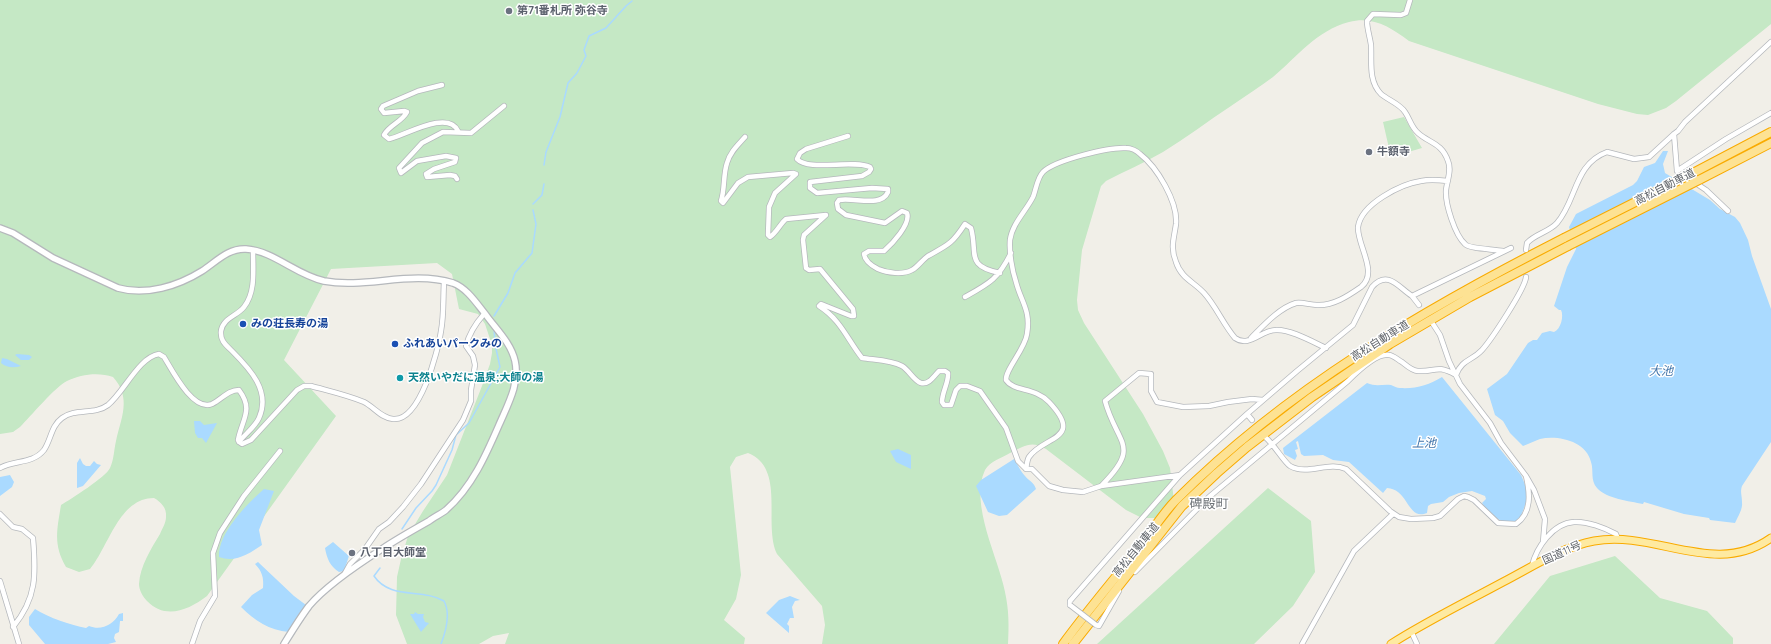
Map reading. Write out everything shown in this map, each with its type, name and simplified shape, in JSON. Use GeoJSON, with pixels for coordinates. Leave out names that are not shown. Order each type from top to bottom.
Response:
{"type":"FeatureCollection","features":[{"type":"Feature","properties":{"kind":"highway","name":"高松自動車道"},"geometry":{"type":"LineString","coordinates":[[1063,644],[1088,609],[1138,550],[1175,501],[1240,441],[1306,390],[1385,337],[1465,290],[1771,132]]}},
{"type":"Feature","properties":{"kind":"highway","name":"高松自動車道"},"geometry":{"type":"LineString","coordinates":[[1073,644],[1182,506],[1247,447],[1318,393],[1390,344],[1470,297],[1771,143]]}},
{"type":"Feature","properties":{"kind":"highway","name":"国道11号"},"geometry":{"type":"LineString","coordinates":[[1391,644],[1411,631],[1532,567],[1570,548],[1582,544],[1618,539],[1642,541],[1716,555],[1740,553],[1751,550],[1771,538]]}},
{"type":"Feature","properties":{"kind":"street"},"geometry":{"type":"LineString","coordinates":[[1410,0],[1406,13],[1401,15],[1373,14],[1367,21],[1371,43],[1372,77],[1375,86],[1380,93],[1405,111],[1411,125],[1417,132],[1424,138],[1434,142],[1444,152],[1449,161],[1446,201],[1459,237],[1465,244],[1476,248],[1492,248],[1503,251]]}},
{"type":"Feature","properties":{"kind":"street"},"geometry":{"type":"LineString","coordinates":[[1526,250],[1526,243],[1550,228],[1561,217],[1585,166],[1593,159],[1607,152],[1634,159],[1649,158],[1678,132],[1685,122],[1771,42]]}},
{"type":"Feature","properties":{"kind":"street"},"geometry":{"type":"LineString","coordinates":[[442,85],[418,92],[383,106],[381,109],[384,113],[407,112],[401,120],[386,131],[384,135],[389,139],[394,138],[417,128],[443,123],[451,124],[458,131]]}},
{"type":"Feature","properties":{"kind":"street"},"geometry":{"type":"LineString","coordinates":[[456,179],[455,176],[450,175],[427,177],[426,174],[434,169],[455,162],[456,158],[450,156],[416,161],[401,173],[399,168],[422,144],[443,132],[458,131],[471,133],[504,106]]}},
{"type":"Feature","properties":{"kind":"street"},"geometry":{"type":"LineString","coordinates":[[1677,171],[1726,139],[1771,113]]}},
{"type":"Feature","properties":{"kind":"street"},"geometry":{"type":"LineString","coordinates":[[1674,134],[1677,171]]}},
{"type":"Feature","properties":{"kind":"street"},"geometry":{"type":"LineString","coordinates":[[848,136],[806,149],[800,153],[797,159],[802,163],[858,164],[870,167],[870,172],[862,176],[810,182],[810,188],[817,193],[872,188],[888,189],[886,197],[878,201],[847,199],[839,200],[837,203],[838,209],[846,215],[885,223],[902,212],[907,213],[907,222],[884,251],[869,251],[864,254],[864,257],[872,266],[891,272],[908,272],[913,270],[927,257],[947,247],[964,224],[971,228],[974,259],[979,265],[988,271],[1000,273]]}},
{"type":"Feature","properties":{"kind":"street"},"geometry":{"type":"LineString","coordinates":[[745,137],[732,152],[726,164],[724,192],[721,201],[723,203],[738,183],[748,177],[796,174],[775,194],[769,207],[768,235],[770,237],[775,233],[781,223],[786,219],[826,215],[804,235],[803,240],[806,268],[809,270],[820,269],[854,309],[854,316],[851,316],[821,304],[820,306],[831,314],[844,330],[852,345],[862,358],[892,362],[903,367],[917,380],[923,383],[932,379],[939,371],[945,371],[948,373],[948,377],[942,397],[942,402],[944,405],[952,404],[956,390],[960,386],[967,386],[980,391],[1006,428],[1018,461],[1026,469],[1032,469],[1049,486],[1063,490],[1083,492],[1100,486],[1180,475]]}},
{"type":"Feature","properties":{"kind":"street"},"geometry":{"type":"LineString","coordinates":[[1026,469],[1031,455],[1056,439],[1063,425],[1062,419],[1056,409],[1040,394],[1014,387],[1006,380],[1007,372],[1024,344],[1028,323],[1026,306],[1016,282],[1010,245],[1012,233],[1033,197],[1042,173],[1049,168],[1073,158],[1108,150],[1128,148],[1139,153],[1148,162],[1170,192],[1176,210],[1176,224],[1172,240],[1172,252],[1181,273],[1204,292],[1235,338],[1242,341],[1249,340],[1269,331],[1278,330],[1303,338],[1326,348]]}},
{"type":"Feature","properties":{"kind":"street"},"geometry":{"type":"LineString","coordinates":[[1677,171],[1706,190],[1728,210]]}},
{"type":"Feature","properties":{"kind":"street"},"geometry":{"type":"LineString","coordinates":[[1249,340],[1269,320],[1297,303],[1331,305],[1362,286],[1366,281],[1368,268],[1359,237],[1358,228],[1364,213],[1377,201],[1399,188],[1421,180],[1448,181]]}},
{"type":"Feature","properties":{"kind":"street"},"geometry":{"type":"LineString","coordinates":[[0,228],[13,233],[52,258],[127,291],[140,291],[170,285],[202,271],[224,255],[241,249],[253,250],[274,258],[314,278],[324,281],[355,283],[399,279],[444,282],[458,285],[466,291],[510,346],[515,361],[516,376],[514,388],[477,472],[464,490],[446,510],[382,549],[318,597],[310,605],[285,643]]}},
{"type":"Feature","properties":{"kind":"street"},"geometry":{"type":"LineString","coordinates":[[1412,296],[1511,248]]}},
{"type":"Feature","properties":{"kind":"street"},"geometry":{"type":"LineString","coordinates":[[239,442],[259,418],[262,392],[257,380],[223,343],[221,332],[223,324],[243,308],[249,296],[252,284],[253,250]]}},
{"type":"Feature","properties":{"kind":"street"},"geometry":{"type":"LineString","coordinates":[[965,297],[992,282],[1000,273],[1011,253]]}},
{"type":"Feature","properties":{"kind":"street"},"geometry":{"type":"LineString","coordinates":[[1456,375],[1462,364],[1481,351],[1513,305],[1526,277]]}},
{"type":"Feature","properties":{"kind":"street"},"geometry":{"type":"LineString","coordinates":[[1419,305],[1412,296],[1394,281],[1388,280],[1376,282],[1353,325],[1247,414],[1180,475],[1070,600],[1070,605],[1099,626],[1124,584],[1209,497],[1348,381],[1359,370],[1387,354],[1414,371],[1419,372],[1440,368],[1446,369],[1456,375]]}},
{"type":"Feature","properties":{"kind":"street"},"geometry":{"type":"LineString","coordinates":[[239,442],[242,444],[251,440],[297,390],[304,386],[311,386],[365,403],[381,414],[393,419],[404,418],[413,409],[423,390],[435,355],[441,330],[444,282]]}},
{"type":"Feature","properties":{"kind":"street"},"geometry":{"type":"LineString","coordinates":[[344,576],[350,564],[365,549],[379,529],[389,522],[403,507],[421,484],[463,420],[472,401],[471,390],[476,365],[474,356],[466,346],[478,320],[484,314]]}},
{"type":"Feature","properties":{"kind":"street"},"geometry":{"type":"LineString","coordinates":[[1431,321],[1440,335],[1456,375],[1470,398],[1490,423],[1514,461],[1526,476],[1542,507],[1545,519],[1542,542],[1532,567]]}},
{"type":"Feature","properties":{"kind":"street"},"geometry":{"type":"LineString","coordinates":[[0,468],[6,465],[28,461],[44,450],[52,431],[62,418],[70,414],[98,410],[108,405],[142,365],[153,355],[159,354],[164,357],[183,388],[202,403],[211,404],[233,390],[239,390],[246,399],[247,406],[246,418],[240,431],[239,442]]}},
{"type":"Feature","properties":{"kind":"street"},"geometry":{"type":"LineString","coordinates":[[1100,486],[1114,473],[1124,454],[1122,439],[1111,419],[1105,401],[1139,373],[1151,374],[1151,391],[1157,402],[1183,407],[1209,406],[1242,400],[1264,400]]}},
{"type":"Feature","properties":{"kind":"street"},"geometry":{"type":"LineString","coordinates":[[1247,414],[1252,420]]}},
{"type":"Feature","properties":{"kind":"street"},"geometry":{"type":"LineString","coordinates":[[1265,437],[1272,443],[1289,465],[1305,469],[1339,466],[1346,469],[1393,514],[1411,519],[1433,518],[1440,516],[1458,499],[1464,496],[1474,500],[1498,523],[1516,524],[1522,520],[1528,503],[1529,489],[1526,476]]}},
{"type":"Feature","properties":{"kind":"street"},"geometry":{"type":"LineString","coordinates":[[192,644],[200,621],[215,596],[213,553],[220,533],[244,496],[280,451]]}},
{"type":"Feature","properties":{"kind":"street"},"geometry":{"type":"LineString","coordinates":[[0,514],[13,527],[22,529],[32,538],[35,580],[33,592],[28,605],[13,627]]}},
{"type":"Feature","properties":{"kind":"street"},"geometry":{"type":"LineString","coordinates":[[1302,644],[1354,551],[1393,514]]}},
{"type":"Feature","properties":{"kind":"street"},"geometry":{"type":"LineString","coordinates":[[1542,542],[1561,526],[1570,522],[1576,522],[1611,532],[1616,534],[1618,539]]}},
{"type":"Feature","properties":{"kind":"street"},"geometry":{"type":"LineString","coordinates":[[0,581],[19,644]]}},
{"type":"Feature","properties":{"kind":"street"},"geometry":{"type":"LineString","coordinates":[[1411,631],[1417,644]]}},
{"type":"Feature","properties":{"kind":"green space"},"geometry":{"type":"Polygon","coordinates":[[[0,0],[1771,0],[1771,24],[1676,101],[1666,108],[1648,115],[1637,114],[1598,104],[1409,41],[1395,31],[1381,24],[1366,20],[1349,22],[1327,31],[1317,38],[1273,77],[1172,147],[1106,181],[1101,186],[1082,250],[1077,300],[1078,310],[1084,323],[1143,414],[1163,451],[1170,468],[1174,501],[1160,518],[1142,518],[1126,510],[1046,449],[1032,444],[1024,446],[990,464],[985,470],[981,484],[981,499],[987,531],[1002,579],[1006,599],[1009,631],[1008,644],[822,644],[825,625],[822,606],[777,554],[773,542],[772,498],[767,471],[760,460],[748,453],[736,457],[730,467],[741,575],[736,599],[724,620],[745,638],[744,644],[505,644],[509,633],[493,636],[479,644],[407,644],[396,615],[397,577],[401,559],[408,536],[447,475],[482,386],[490,364],[492,353],[492,345],[485,324],[478,314],[459,309],[452,274],[437,263],[331,269],[284,360],[336,416],[207,596],[185,609],[177,611],[161,610],[154,607],[144,598],[139,584],[141,571],[146,558],[165,524],[166,519],[164,508],[161,503],[154,498],[142,500],[123,514],[90,569],[79,572],[66,567],[59,551],[57,537],[61,505],[102,477],[110,468],[124,408],[124,400],[119,385],[113,377],[108,375],[90,374],[78,377],[67,381],[56,389],[20,427],[13,432],[0,434],[0,0]]]}},
{"type":"Feature","properties":{"kind":"green space"},"geometry":{"type":"Polygon","coordinates":[[[1404,117],[1422,148],[1391,157],[1383,122],[1404,117]]]}},
{"type":"Feature","properties":{"kind":"green space"},"geometry":{"type":"Polygon","coordinates":[[[1268,488],[1311,521],[1315,572],[1293,606],[1254,644],[1097,644],[1268,488]]]}},
{"type":"Feature","properties":{"kind":"green space"},"geometry":{"type":"Polygon","coordinates":[[[1615,556],[1660,598],[1707,611],[1733,638],[1733,644],[1494,644],[1550,576],[1615,556]]]}},
{"type":"Feature","properties":{"kind":"water","name":"大池"},"geometry":{"type":"Polygon","coordinates":[[[1663,151],[1668,151],[1663,164],[1665,173],[1710,200],[1720,209],[1735,217],[1740,223],[1748,240],[1752,256],[1771,309],[1771,442],[1742,486],[1742,507],[1735,523],[1710,520],[1709,518],[1684,514],[1644,502],[1643,504],[1631,502],[1606,495],[1595,485],[1591,462],[1583,449],[1570,441],[1555,438],[1540,439],[1523,446],[1510,433],[1503,421],[1495,415],[1487,389],[1507,374],[1528,343],[1533,340],[1537,340],[1542,333],[1550,331],[1554,332],[1560,325],[1562,313],[1561,310],[1554,306],[1567,267],[1576,249],[1569,227],[1576,214],[1633,185],[1637,181],[1644,167],[1655,163],[1663,151]]]}},
{"type":"Feature","properties":{"kind":"water"},"geometry":{"type":"Polygon","coordinates":[[[15,355],[29,355],[32,357],[29,360],[21,360],[15,355]]]}},
{"type":"Feature","properties":{"kind":"water"},"geometry":{"type":"Polygon","coordinates":[[[2,358],[21,366],[8,367],[1,363],[2,358]]]}},
{"type":"Feature","properties":{"kind":"water","name":"上池"},"geometry":{"type":"Polygon","coordinates":[[[1442,377],[1521,475],[1526,488],[1527,498],[1519,520],[1508,522],[1493,516],[1482,503],[1486,499],[1485,496],[1472,491],[1459,493],[1449,497],[1443,502],[1431,504],[1428,506],[1427,513],[1415,513],[1400,493],[1387,488],[1383,493],[1349,462],[1333,460],[1323,455],[1304,456],[1301,454],[1298,441],[1296,442],[1298,449],[1295,450],[1297,456],[1295,460],[1284,454],[1283,448],[1367,383],[1376,385],[1391,385],[1399,388],[1411,388],[1427,384],[1442,377]]]}},
{"type":"Feature","properties":{"kind":"water"},"geometry":{"type":"Polygon","coordinates":[[[194,421],[200,421],[204,425],[217,423],[206,443],[202,438],[198,438],[195,433],[194,421]]]}},
{"type":"Feature","properties":{"kind":"water"},"geometry":{"type":"Polygon","coordinates":[[[898,449],[911,455],[911,469],[896,462],[890,451],[898,449]]]}},
{"type":"Feature","properties":{"kind":"water"},"geometry":{"type":"Polygon","coordinates":[[[80,458],[86,466],[90,466],[94,461],[101,465],[83,486],[77,488],[77,463],[80,458]]]}},
{"type":"Feature","properties":{"kind":"water"},"geometry":{"type":"Polygon","coordinates":[[[1014,459],[1022,472],[1033,483],[1036,489],[1007,515],[999,516],[988,512],[976,486],[981,480],[1014,459]]]}},
{"type":"Feature","properties":{"kind":"water"},"geometry":{"type":"Polygon","coordinates":[[[10,475],[14,482],[12,487],[0,496],[0,477],[10,475]]]}},
{"type":"Feature","properties":{"kind":"water"},"geometry":{"type":"Polygon","coordinates":[[[264,489],[274,491],[259,530],[262,545],[242,557],[225,559],[219,557],[223,538],[228,529],[242,511],[264,489]]]}},
{"type":"Feature","properties":{"kind":"water"},"geometry":{"type":"Polygon","coordinates":[[[333,542],[349,556],[344,571],[339,572],[336,570],[328,559],[325,548],[333,542]]]}},
{"type":"Feature","properties":{"kind":"water"},"geometry":{"type":"Polygon","coordinates":[[[258,562],[294,596],[306,605],[289,632],[275,629],[263,624],[241,607],[252,595],[263,588],[262,575],[255,564],[258,562]]]}},
{"type":"Feature","properties":{"kind":"water"},"geometry":{"type":"Polygon","coordinates":[[[790,596],[800,600],[795,601],[792,607],[794,618],[790,618],[787,624],[789,626],[789,633],[766,613],[779,600],[790,596]]]}},
{"type":"Feature","properties":{"kind":"water"},"geometry":{"type":"Polygon","coordinates":[[[35,609],[60,621],[86,628],[89,626],[98,628],[106,626],[110,624],[119,614],[123,613],[123,621],[120,621],[119,632],[115,634],[114,638],[116,642],[108,644],[45,644],[29,625],[29,617],[35,609]]]}},
{"type":"Feature","properties":{"kind":"water"},"geometry":{"type":"Polygon","coordinates":[[[415,612],[418,614],[424,614],[423,617],[425,622],[429,623],[421,632],[410,614],[414,614],[415,612]]]}},
{"type":"Feature","properties":{"kind":"waterway"},"geometry":{"type":"LineString","coordinates":[[544,165],[546,152],[560,117],[568,83],[577,73],[586,56],[584,50],[589,36],[606,28],[632,1]]}},
{"type":"Feature","properties":{"kind":"waterway"},"geometry":{"type":"LineString","coordinates":[[533,204],[542,195],[544,184]]}},
{"type":"Feature","properties":{"kind":"waterway"},"geometry":{"type":"LineString","coordinates":[[494,316],[508,293],[515,273],[532,253],[536,224],[533,210]]}},
{"type":"Feature","properties":{"kind":"waterway"},"geometry":{"type":"LineString","coordinates":[[402,529],[416,508],[436,485],[452,450],[456,435],[469,423],[500,367],[495,344],[494,328]]}},
{"type":"Feature","properties":{"kind":"waterway"},"geometry":{"type":"LineString","coordinates":[[380,568],[374,576],[389,588],[397,591],[435,597],[444,601],[447,617],[446,628],[441,644]]}},
{"type":"Feature","properties":{"kind":"place","name":"第71番札所 弥谷寺"},"geometry":{"type":"Point","coordinates":[509,11]}},
{"type":"Feature","properties":{"kind":"place","name":"牛額寺"},"geometry":{"type":"Point","coordinates":[1369,152]}},
{"type":"Feature","properties":{"kind":"place","name":"みの荘長寿の湯"},"geometry":{"type":"Point","coordinates":[243,324]}},
{"type":"Feature","properties":{"kind":"place","name":"ふれあいパークみの"},"geometry":{"type":"Point","coordinates":[395,344]}},
{"type":"Feature","properties":{"kind":"place","name":"天然いやだに温泉;大師の湯"},"geometry":{"type":"Point","coordinates":[400,378]}},
{"type":"Feature","properties":{"kind":"place","name":"八丁目大師堂"},"geometry":{"type":"Point","coordinates":[352,553]}},
{"type":"Feature","properties":{"kind":"district","name":"碑殿町"},"geometry":{"type":"Point","coordinates":[1209,504]}}]}
